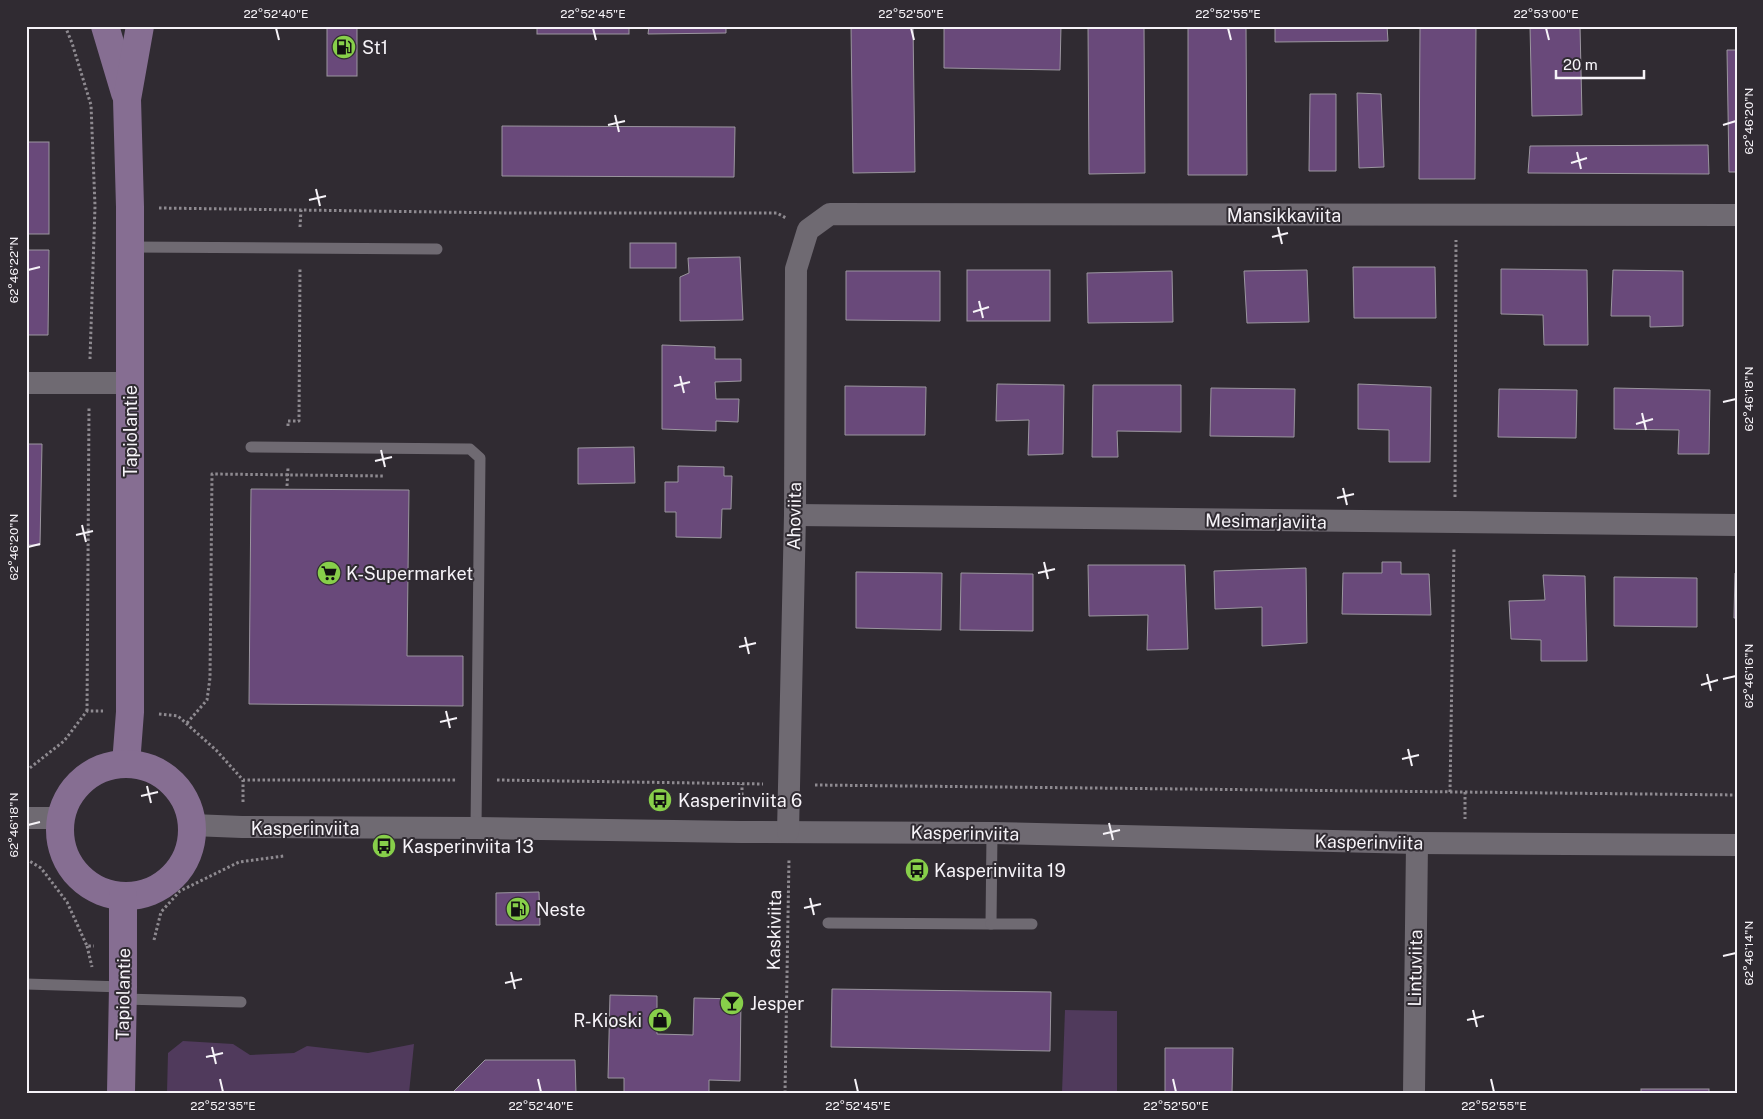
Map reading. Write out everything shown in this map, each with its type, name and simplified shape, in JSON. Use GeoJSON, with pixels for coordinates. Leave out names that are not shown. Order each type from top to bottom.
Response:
{"type":"FeatureCollection","features":[{"type":"Feature","properties":{"kind":"street","name":"Tapiolantie"},"geometry":{"type":"LineString","coordinates":[[105,26],[127,99]]}},
{"type":"Feature","properties":{"kind":"street","name":"Tapiolantie"},"geometry":{"type":"LineString","coordinates":[[126,764],[130,712],[130,208],[127,99],[140,26]]}},
{"type":"Feature","properties":{"kind":"street","name":"Mansikkaviita"},"geometry":{"type":"LineString","coordinates":[[808,230],[830,214],[1737,215]]}},
{"type":"Feature","properties":{"kind":"street","name":"Ahoviita"},"geometry":{"type":"LineString","coordinates":[[788,832],[795,515],[796,269],[808,230]]}},
{"type":"Feature","properties":{"kind":"street"},"geometry":{"type":"LineString","coordinates":[[26,384],[130,383]]}},
{"type":"Feature","properties":{"kind":"street","name":"Mesimarjaviita"},"geometry":{"type":"LineString","coordinates":[[795,515],[1737,525]]}},
{"type":"Feature","properties":{"kind":"street"},"geometry":{"type":"LineString","coordinates":[[126,764],[144,766],[161,773],[175,785],[186,800],[192,818],[192,838],[186,857],[176,873],[161,886],[142,894],[123,896],[101,891],[82,879],[68,861],[60,840],[61,818],[69,796],[84,779],[103,767],[126,764]]}},
{"type":"Feature","properties":{"kind":"street"},"geometry":{"type":"LineString","coordinates":[[26,818],[61,818]]}},
{"type":"Feature","properties":{"kind":"street","name":"Kasperinviita"},"geometry":{"type":"LineString","coordinates":[[192,825],[992,833],[1417,843],[1737,846]]}},
{"type":"Feature","properties":{"kind":"street","name":"Lintuviita"},"geometry":{"type":"LineString","coordinates":[[1414,1093],[1417,843]]}},
{"type":"Feature","properties":{"kind":"street","name":"Tapiolantie"},"geometry":{"type":"LineString","coordinates":[[121,1093],[123,896]]}},
{"type":"Feature","properties":{"kind":"lane"},"geometry":{"type":"LineString","coordinates":[[130,247],[437,249]]}},
{"type":"Feature","properties":{"kind":"lane"},"geometry":{"type":"LineString","coordinates":[[252,447],[470,449],[480,458],[476,828]]}},
{"type":"Feature","properties":{"kind":"lane"},"geometry":{"type":"LineString","coordinates":[[992,833],[992,924]]}},
{"type":"Feature","properties":{"kind":"lane"},"geometry":{"type":"LineString","coordinates":[[828,923],[1032,924]]}},
{"type":"Feature","properties":{"kind":"lane"},"geometry":{"type":"LineString","coordinates":[[26,984],[242,1002]]}},
{"type":"Feature","properties":{"kind":"path"},"geometry":{"type":"LineString","coordinates":[[96,206],[509,213],[777,213],[808,230]]}},
{"type":"Feature","properties":{"kind":"path"},"geometry":{"type":"LineString","coordinates":[[287,486],[288,421],[299,421],[301,210]]}},
{"type":"Feature","properties":{"kind":"path"},"geometry":{"type":"LineString","coordinates":[[187,723],[207,700],[210,678],[212,474],[385,476]]}},
{"type":"Feature","properties":{"kind":"path"},"geometry":{"type":"LineString","coordinates":[[26,771],[64,741],[87,711],[178,716],[216,750],[243,780],[477,780],[789,785],[1737,794]]}},
{"type":"Feature","properties":{"kind":"path","name":"Kaskiviita"},"geometry":{"type":"LineString","coordinates":[[785,1093],[789,857]]}},
{"type":"Feature","properties":{"kind":"shaded area"},"geometry":{"type":"Polygon","coordinates":[[[1065,1010],[1117,1011],[1117,1093],[1062,1093],[1065,1010]]]}},
{"type":"Feature","properties":{"kind":"shaded area"},"geometry":{"type":"Polygon","coordinates":[[[183,1041],[233,1044],[250,1055],[294,1053],[307,1046],[368,1053],[414,1044],[409,1093],[167,1093],[168,1053],[183,1041]]]}},
{"type":"Feature","properties":{"kind":"building"},"geometry":{"type":"Polygon","coordinates":[[[537,26],[629,26],[629,34],[537,34],[537,26]]]}},
{"type":"Feature","properties":{"kind":"building"},"geometry":{"type":"Polygon","coordinates":[[[649,26],[726,26],[726,33],[648,34],[649,26]]]}},
{"type":"Feature","properties":{"kind":"building"},"geometry":{"type":"Polygon","coordinates":[[[851,26],[913,26],[915,172],[853,173],[851,26]]]}},
{"type":"Feature","properties":{"kind":"building"},"geometry":{"type":"Polygon","coordinates":[[[944,26],[1061,26],[1060,70],[944,68],[944,26]]]}},
{"type":"Feature","properties":{"kind":"building"},"geometry":{"type":"Polygon","coordinates":[[[1088,26],[1144,26],[1145,173],[1089,174],[1088,26]]]}},
{"type":"Feature","properties":{"kind":"building"},"geometry":{"type":"Polygon","coordinates":[[[1188,26],[1246,26],[1247,175],[1188,175],[1188,26]]]}},
{"type":"Feature","properties":{"kind":"building"},"geometry":{"type":"Polygon","coordinates":[[[1275,26],[1387,26],[1388,41],[1275,42],[1275,26]]]}},
{"type":"Feature","properties":{"kind":"building"},"geometry":{"type":"Polygon","coordinates":[[[1420,26],[1476,26],[1475,179],[1419,179],[1420,26]]]}},
{"type":"Feature","properties":{"kind":"building"},"geometry":{"type":"Polygon","coordinates":[[[1530,26],[1580,26],[1582,115],[1532,116],[1530,26]]]}},
{"type":"Feature","properties":{"kind":"building"},"geometry":{"type":"Polygon","coordinates":[[[327,27],[357,27],[357,76],[327,76],[327,27]]]}},
{"type":"Feature","properties":{"kind":"building"},"geometry":{"type":"Polygon","coordinates":[[[1727,50],[1737,50],[1737,172],[1729,172],[1727,50]]]}},
{"type":"Feature","properties":{"kind":"building"},"geometry":{"type":"Polygon","coordinates":[[[1357,93],[1381,94],[1384,167],[1359,168],[1357,93]]]}},
{"type":"Feature","properties":{"kind":"building"},"geometry":{"type":"Polygon","coordinates":[[[1310,94],[1336,94],[1336,171],[1309,171],[1310,94]]]}},
{"type":"Feature","properties":{"kind":"building"},"geometry":{"type":"Polygon","coordinates":[[[502,126],[735,127],[734,177],[502,176],[502,126]]]}},
{"type":"Feature","properties":{"kind":"building"},"geometry":{"type":"Polygon","coordinates":[[[26,142],[49,142],[49,234],[26,234],[26,142]]]}},
{"type":"Feature","properties":{"kind":"building"},"geometry":{"type":"Polygon","coordinates":[[[1708,145],[1709,174],[1528,173],[1530,146],[1708,145]]]}},
{"type":"Feature","properties":{"kind":"building"},"geometry":{"type":"Polygon","coordinates":[[[630,243],[676,243],[676,268],[630,268],[630,243]]]}},
{"type":"Feature","properties":{"kind":"building"},"geometry":{"type":"Polygon","coordinates":[[[26,250],[49,250],[48,335],[26,335],[26,250]]]}},
{"type":"Feature","properties":{"kind":"building"},"geometry":{"type":"Polygon","coordinates":[[[740,257],[743,320],[680,321],[680,277],[689,273],[688,258],[740,257]]]}},
{"type":"Feature","properties":{"kind":"building"},"geometry":{"type":"Polygon","coordinates":[[[1353,267],[1435,267],[1436,318],[1354,318],[1353,267]]]}},
{"type":"Feature","properties":{"kind":"building"},"geometry":{"type":"Polygon","coordinates":[[[1501,269],[1587,270],[1588,345],[1544,345],[1543,315],[1501,314],[1501,269]]]}},
{"type":"Feature","properties":{"kind":"building"},"geometry":{"type":"Polygon","coordinates":[[[967,270],[1050,270],[1050,321],[967,321],[967,270]]]}},
{"type":"Feature","properties":{"kind":"building"},"geometry":{"type":"Polygon","coordinates":[[[1307,270],[1309,322],[1247,323],[1244,271],[1307,270]]]}},
{"type":"Feature","properties":{"kind":"building"},"geometry":{"type":"Polygon","coordinates":[[[1613,270],[1683,271],[1683,326],[1650,327],[1650,316],[1611,316],[1613,270]]]}},
{"type":"Feature","properties":{"kind":"building"},"geometry":{"type":"Polygon","coordinates":[[[846,271],[940,271],[940,321],[846,320],[846,271]]]}},
{"type":"Feature","properties":{"kind":"building"},"geometry":{"type":"Polygon","coordinates":[[[1172,271],[1173,322],[1088,323],[1087,273],[1172,271]]]}},
{"type":"Feature","properties":{"kind":"building"},"geometry":{"type":"Polygon","coordinates":[[[662,345],[715,347],[715,359],[741,359],[741,381],[715,382],[716,399],[739,399],[738,422],[716,421],[716,431],[662,429],[662,345]]]}},
{"type":"Feature","properties":{"kind":"building"},"geometry":{"type":"Polygon","coordinates":[[[997,384],[1064,385],[1063,454],[1028,455],[1029,420],[996,421],[997,384]]]}},
{"type":"Feature","properties":{"kind":"building"},"geometry":{"type":"Polygon","coordinates":[[[1358,384],[1431,387],[1430,462],[1389,462],[1389,430],[1358,429],[1358,384]]]}},
{"type":"Feature","properties":{"kind":"building"},"geometry":{"type":"Polygon","coordinates":[[[1093,385],[1181,385],[1181,432],[1117,431],[1118,457],[1092,457],[1093,385]]]}},
{"type":"Feature","properties":{"kind":"building"},"geometry":{"type":"Polygon","coordinates":[[[845,386],[926,387],[925,435],[845,435],[845,386]]]}},
{"type":"Feature","properties":{"kind":"building"},"geometry":{"type":"Polygon","coordinates":[[[1211,388],[1295,389],[1294,437],[1210,436],[1211,388]]]}},
{"type":"Feature","properties":{"kind":"building"},"geometry":{"type":"Polygon","coordinates":[[[1614,388],[1710,390],[1709,454],[1678,454],[1679,430],[1614,429],[1614,388]]]}},
{"type":"Feature","properties":{"kind":"building"},"geometry":{"type":"Polygon","coordinates":[[[1499,389],[1577,390],[1576,438],[1498,437],[1499,389]]]}},
{"type":"Feature","properties":{"kind":"building"},"geometry":{"type":"Polygon","coordinates":[[[26,444],[42,444],[40,545],[26,545],[26,444]]]}},
{"type":"Feature","properties":{"kind":"building"},"geometry":{"type":"Polygon","coordinates":[[[634,447],[635,483],[578,484],[578,448],[634,447]]]}},
{"type":"Feature","properties":{"kind":"building"},"geometry":{"type":"Polygon","coordinates":[[[678,466],[724,467],[724,476],[732,476],[731,509],[722,509],[721,538],[676,537],[676,512],[665,512],[665,482],[678,482],[678,466]]]}},
{"type":"Feature","properties":{"kind":"building","name":"K-Supermarket"},"geometry":{"type":"Polygon","coordinates":[[[251,489],[409,490],[407,656],[463,656],[463,706],[249,704],[251,489]]]}},
{"type":"Feature","properties":{"kind":"building"},"geometry":{"type":"Polygon","coordinates":[[[1382,562],[1401,562],[1401,574],[1429,574],[1431,615],[1342,614],[1343,573],[1382,573],[1382,562]]]}},
{"type":"Feature","properties":{"kind":"building"},"geometry":{"type":"Polygon","coordinates":[[[1088,565],[1185,565],[1188,649],[1147,650],[1148,615],[1089,616],[1088,565]]]}},
{"type":"Feature","properties":{"kind":"building"},"geometry":{"type":"Polygon","coordinates":[[[1306,568],[1307,643],[1262,646],[1262,607],[1215,609],[1214,571],[1306,568]]]}},
{"type":"Feature","properties":{"kind":"building"},"geometry":{"type":"Polygon","coordinates":[[[856,572],[942,573],[941,630],[856,628],[856,572]]]}},
{"type":"Feature","properties":{"kind":"building"},"geometry":{"type":"Polygon","coordinates":[[[961,573],[1033,574],[1033,631],[960,630],[961,573]]]}},
{"type":"Feature","properties":{"kind":"building"},"geometry":{"type":"Polygon","coordinates":[[[1735,573],[1737,573],[1737,618],[1734,618],[1735,573]]]}},
{"type":"Feature","properties":{"kind":"building"},"geometry":{"type":"Polygon","coordinates":[[[1543,575],[1585,576],[1587,661],[1541,661],[1541,640],[1511,639],[1509,601],[1545,600],[1543,575]]]}},
{"type":"Feature","properties":{"kind":"building"},"geometry":{"type":"Polygon","coordinates":[[[1614,577],[1697,578],[1697,627],[1614,626],[1614,577]]]}},
{"type":"Feature","properties":{"kind":"building","name":"Neste"},"geometry":{"type":"Polygon","coordinates":[[[539,892],[540,925],[496,925],[496,893],[539,892]]]}},
{"type":"Feature","properties":{"kind":"building"},"geometry":{"type":"Polygon","coordinates":[[[832,989],[1051,992],[1050,1051],[831,1047],[832,989]]]}},
{"type":"Feature","properties":{"kind":"building"},"geometry":{"type":"Polygon","coordinates":[[[610,995],[657,996],[657,1034],[693,1035],[694,998],[741,999],[740,1081],[709,1080],[709,1093],[624,1093],[624,1078],[608,1078],[610,995]]]}},
{"type":"Feature","properties":{"kind":"building"},"geometry":{"type":"Polygon","coordinates":[[[1165,1048],[1233,1048],[1232,1093],[1165,1093],[1165,1048]]]}},
{"type":"Feature","properties":{"kind":"building"},"geometry":{"type":"Polygon","coordinates":[[[485,1060],[575,1060],[576,1093],[452,1093],[485,1060]]]}},
{"type":"Feature","properties":{"kind":"building"},"geometry":{"type":"Polygon","coordinates":[[[1641,1089],[1709,1089],[1709,1093],[1641,1093],[1641,1089]]]}},
{"type":"Feature","properties":{"kind":"place","name":"St1"},"geometry":{"type":"Point","coordinates":[344,47]}},
{"type":"Feature","properties":{"kind":"place","name":"K-Supermarket"},"geometry":{"type":"Point","coordinates":[329,573]}},
{"type":"Feature","properties":{"kind":"place","name":"Kasperinviita 6"},"geometry":{"type":"Point","coordinates":[660,800]}},
{"type":"Feature","properties":{"kind":"place","name":"Kasperinviita 13"},"geometry":{"type":"Point","coordinates":[384,846]}},
{"type":"Feature","properties":{"kind":"place","name":"Kasperinviita 19"},"geometry":{"type":"Point","coordinates":[917,870]}},
{"type":"Feature","properties":{"kind":"place","name":"Neste"},"geometry":{"type":"Point","coordinates":[518,909]}},
{"type":"Feature","properties":{"kind":"place","name":"Jesper"},"geometry":{"type":"Point","coordinates":[732,1003]}},
{"type":"Feature","properties":{"kind":"place","name":"R-Kioski"},"geometry":{"type":"Point","coordinates":[660,1020]}}]}
